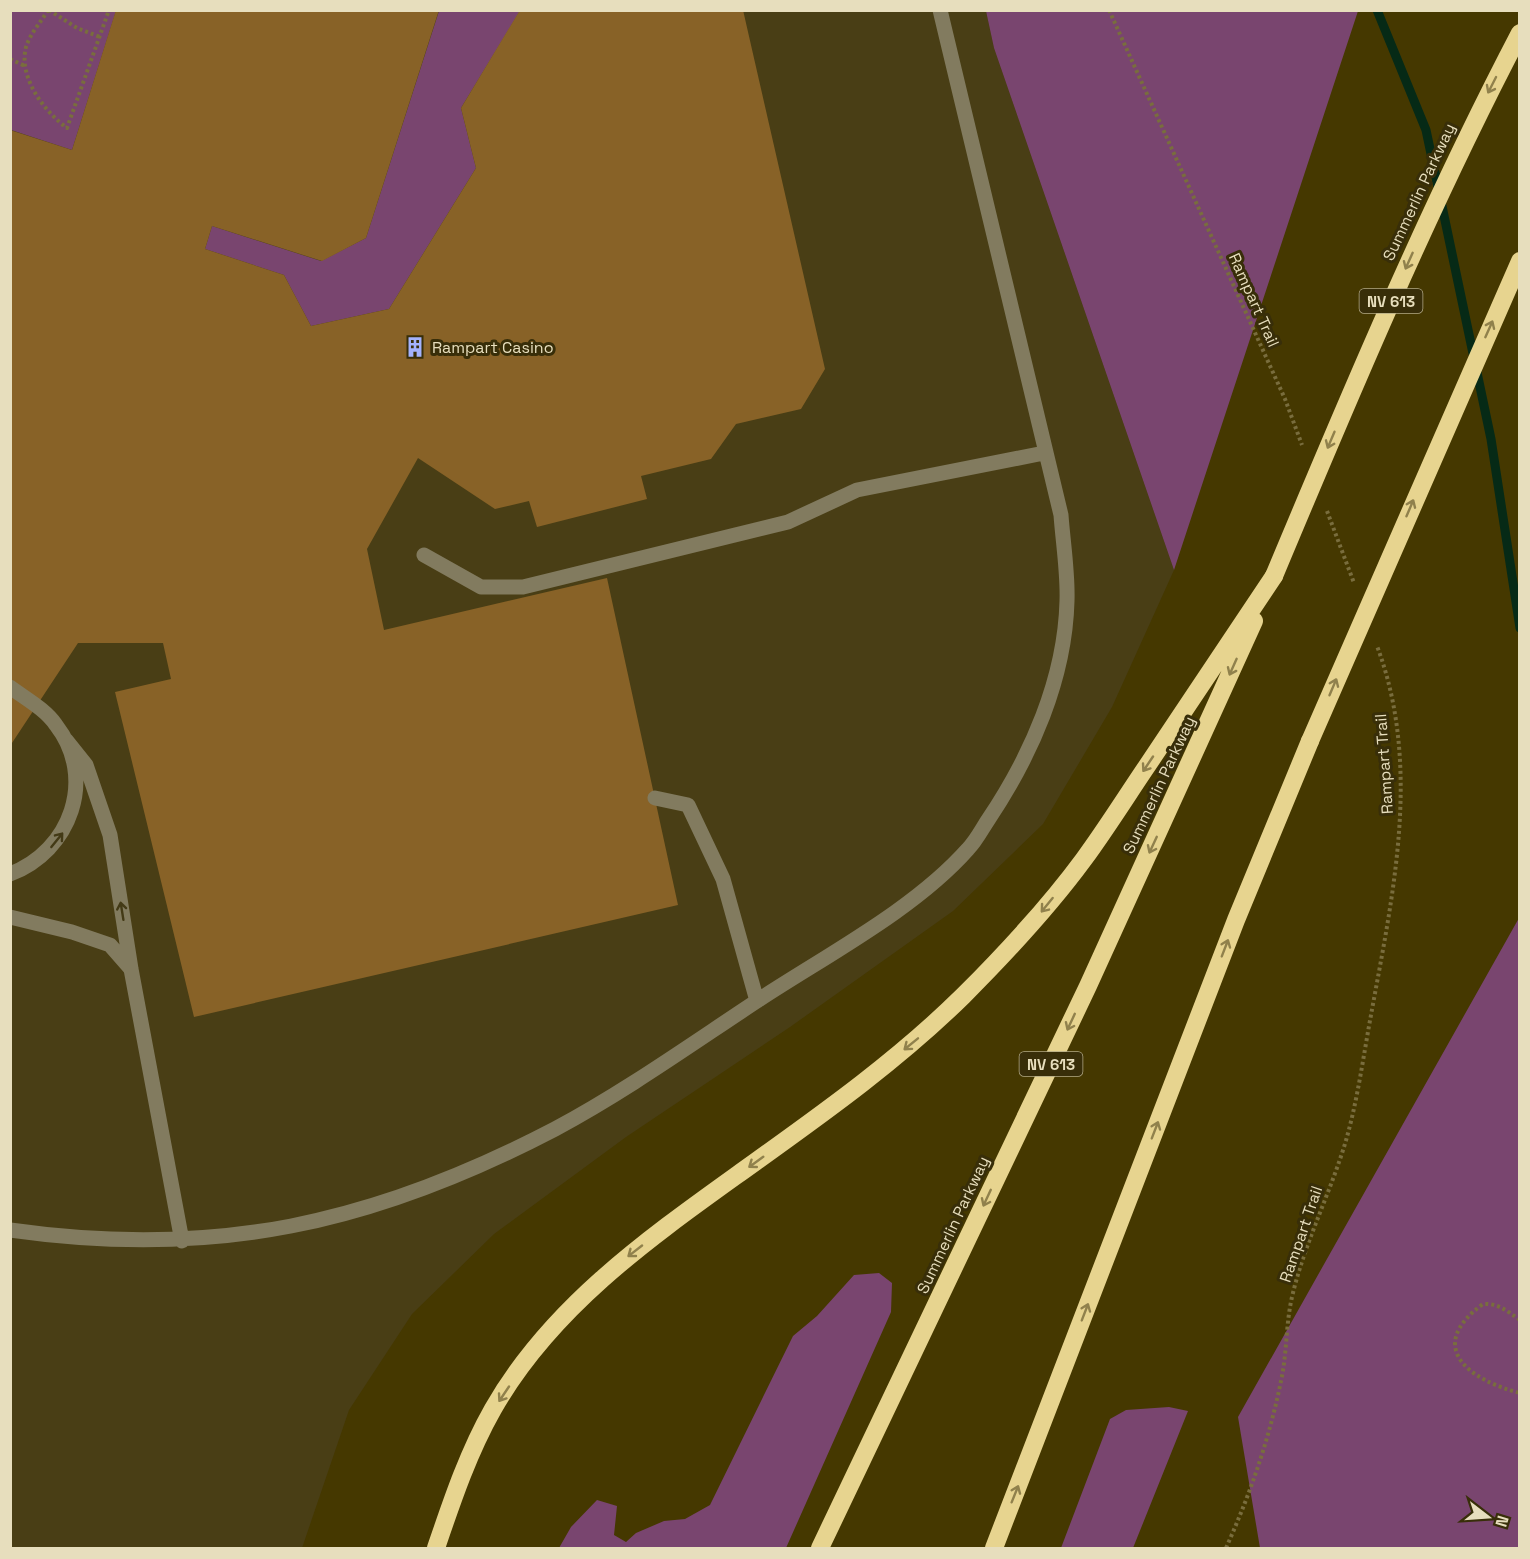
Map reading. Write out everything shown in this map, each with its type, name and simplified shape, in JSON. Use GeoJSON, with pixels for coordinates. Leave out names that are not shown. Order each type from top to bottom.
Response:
{"type":"FeatureCollection","features":[{"type":"Feature","properties":{"kind":"highway","name":"Summerlin Parkway"},"geometry":{"type":"LineString","coordinates":[[820,1548],[1083,997],[1274,576],[1362,364],[1460,146],[1520,33]]}},
{"type":"Feature","properties":{"kind":"highway"},"geometry":{"type":"LineString","coordinates":[[994,1548],[1216,972],[1310,741],[1520,261]]}},
{"type":"Feature","properties":{"kind":"highway"},"geometry":{"type":"LineString","coordinates":[[436,1548],[458,1483],[493,1409],[530,1355],[562,1318],[612,1269],[664,1228],[866,1081],[924,1033],[971,987],[1031,924],[1084,859],[1274,576]]}},
{"type":"Feature","properties":{"kind":"lane"},"geometry":{"type":"LineString","coordinates":[[10,1230],[69,1238],[182,1240],[332,1219],[416,1193],[557,1127],[624,1089],[914,899],[969,849],[1005,795],[1038,732],[1054,682],[1067,601],[1060,515],[940,10]]}},
{"type":"Feature","properties":{"kind":"lane"},"geometry":{"type":"LineString","coordinates":[[424,555],[481,587],[523,587],[788,522],[857,490],[1044,453]]}},
{"type":"Feature","properties":{"kind":"lane"},"geometry":{"type":"LineString","coordinates":[[10,687],[46,713],[86,765],[110,835],[130,969],[182,1240]]}},
{"type":"Feature","properties":{"kind":"lane"},"geometry":{"type":"LineString","coordinates":[[10,874],[43,857],[61,837],[70,819],[76,778],[66,740]]}},
{"type":"Feature","properties":{"kind":"lane"},"geometry":{"type":"LineString","coordinates":[[655,798],[688,805],[723,879],[757,1001]]}},
{"type":"Feature","properties":{"kind":"lane"},"geometry":{"type":"LineString","coordinates":[[10,917],[72,932],[110,945],[130,969]]}},
{"type":"Feature","properties":{"kind":"path"},"geometry":{"type":"LineString","coordinates":[[100,37],[77,28],[49,10],[26,47],[25,66],[34,91],[55,119],[67,128],[100,37],[109,10]]}},
{"type":"Feature","properties":{"kind":"path","name":"Rampart Trail"},"geometry":{"type":"LineString","coordinates":[[1109,10],[1285,399],[1305,453]]}},
{"type":"Feature","properties":{"kind":"path"},"geometry":{"type":"LineString","coordinates":[[10,59],[25,66]]}},
{"type":"Feature","properties":{"kind":"path"},"geometry":{"type":"LineString","coordinates":[[1326,508],[1354,585]]}},
{"type":"Feature","properties":{"kind":"path","name":"Rampart Trail"},"geometry":{"type":"LineString","coordinates":[[1226,1548],[1268,1444],[1282,1374],[1292,1298],[1312,1230],[1344,1147],[1394,893],[1402,806],[1396,731],[1387,673],[1375,640]]}},
{"type":"Feature","properties":{"kind":"path"},"geometry":{"type":"LineString","coordinates":[[1520,1320],[1504,1308],[1483,1304],[1461,1324],[1455,1338],[1464,1367],[1480,1379],[1520,1393]]}},
{"type":"Feature","properties":{"kind":"shaded area"},"geometry":{"type":"Polygon","coordinates":[[[11,11],[986,11],[994,48],[1174,570],[1112,707],[1043,824],[953,911],[790,1027],[626,1137],[494,1234],[412,1314],[349,1410],[302,1548],[11,1548],[11,11]]]}},
{"type":"Feature","properties":{"kind":"shaded area"},"geometry":{"type":"Polygon","coordinates":[[[11,11],[116,11],[72,150],[11,130],[11,11]]]}},
{"type":"Feature","properties":{"kind":"shaded area"},"geometry":{"type":"Polygon","coordinates":[[[439,11],[520,11],[461,108],[476,168],[389,309],[311,326],[284,275],[205,249],[212,226],[321,261],[366,238],[439,11]]]}},
{"type":"Feature","properties":{"kind":"shaded area"},"geometry":{"type":"Polygon","coordinates":[[[986,11],[1358,11],[1174,570],[994,48],[986,11]]]}},
{"type":"Feature","properties":{"kind":"shaded area"},"geometry":{"type":"Polygon","coordinates":[[[1519,918],[1519,1548],[1260,1548],[1238,1417],[1519,918]]]}},
{"type":"Feature","properties":{"kind":"shaded area"},"geometry":{"type":"Polygon","coordinates":[[[879,1273],[892,1283],[891,1312],[786,1548],[559,1548],[571,1527],[597,1500],[617,1506],[614,1535],[626,1542],[636,1533],[664,1521],[685,1519],[710,1505],[793,1336],[817,1316],[854,1275],[879,1273]]]}},
{"type":"Feature","properties":{"kind":"shaded area"},"geometry":{"type":"Polygon","coordinates":[[[1169,1407],[1188,1411],[1133,1548],[1061,1548],[1110,1419],[1126,1410],[1169,1407]]]}},
{"type":"Feature","properties":{"kind":"building","name":"Rampart Casino"},"geometry":{"type":"Polygon","coordinates":[[[116,10],[439,10],[366,238],[322,261],[212,226],[205,249],[284,275],[311,326],[389,309],[476,168],[461,108],[520,10],[743,10],[825,369],[801,409],[736,424],[711,459],[641,476],[647,499],[537,527],[529,501],[495,509],[418,458],[367,549],[384,630],[607,578],[678,905],[194,1017],[115,692],[171,679],[163,643],[78,643],[10,746],[10,130],[72,150],[116,10]]]}},
{"type":"Feature","properties":{"kind":"waterway"},"geometry":{"type":"LineString","coordinates":[[1377,10],[1426,130],[1491,439],[1520,628]]}},
{"type":"Feature","properties":{"kind":"place","name":"Rampart Casino"},"geometry":{"type":"Point","coordinates":[415,347]}}]}
